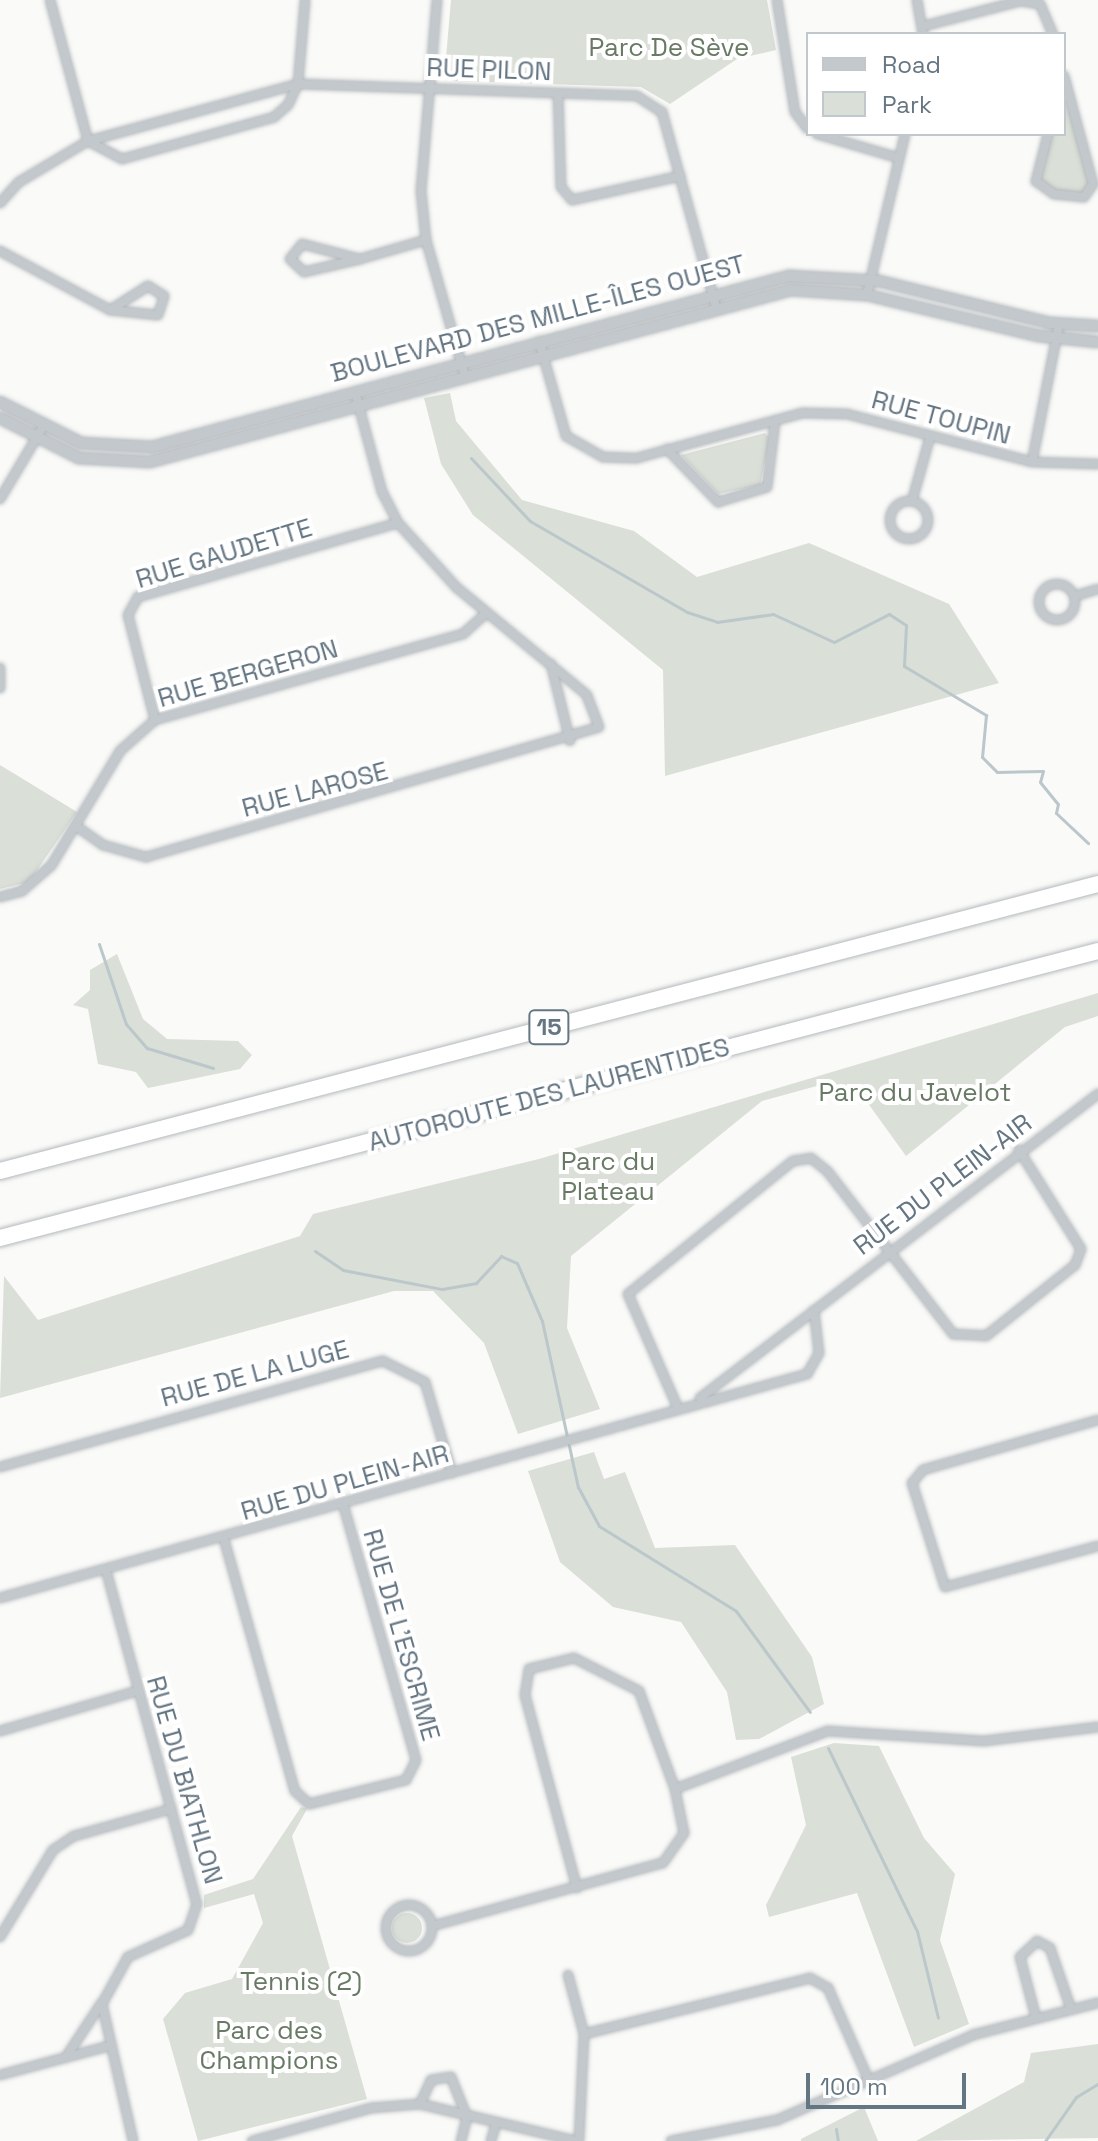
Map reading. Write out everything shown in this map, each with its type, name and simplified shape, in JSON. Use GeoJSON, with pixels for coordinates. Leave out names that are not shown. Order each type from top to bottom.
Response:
{"type":"FeatureCollection","features":[{"type":"Feature","properties":{"kind":"highway","name":"15"},"geometry":{"type":"LineString","coordinates":[[0,1171],[1098,884]]}},
{"type":"Feature","properties":{"kind":"highway","name":"AUTOROUTE DES LAURENTIDES"},"geometry":{"type":"LineString","coordinates":[[0,1241],[1098,951]]}},
{"type":"Feature","properties":{"kind":"street"},"geometry":{"type":"LineString","coordinates":[[50,0],[88,141],[122,159],[274,117],[298,84],[305,0]]}},
{"type":"Feature","properties":{"kind":"street"},"geometry":{"type":"LineString","coordinates":[[437,0],[421,191],[426,240],[465,376]]}},
{"type":"Feature","properties":{"kind":"street"},"geometry":{"type":"LineString","coordinates":[[777,0],[795,112],[806,126]]}},
{"type":"Feature","properties":{"kind":"street"},"geometry":{"type":"LineString","coordinates":[[917,0],[924,30],[1021,1],[1040,4],[1052,32]]}},
{"type":"Feature","properties":{"kind":"street"},"geometry":{"type":"LineString","coordinates":[[1047,136],[1036,181],[1054,194],[1084,197],[1093,184],[1066,83]]}},
{"type":"Feature","properties":{"kind":"street","name":"RUE PILON"},"geometry":{"type":"LineString","coordinates":[[0,203],[19,182],[88,141],[298,84],[558,93],[648,100],[662,112],[716,307]]}},
{"type":"Feature","properties":{"kind":"street"},"geometry":{"type":"LineString","coordinates":[[558,93],[561,187],[572,200],[680,176]]}},
{"type":"Feature","properties":{"kind":"street"},"geometry":{"type":"LineString","coordinates":[[824,136],[899,158]]}},
{"type":"Feature","properties":{"kind":"street"},"geometry":{"type":"LineString","coordinates":[[867,295],[904,136]]}},
{"type":"Feature","properties":{"kind":"street"},"geometry":{"type":"LineString","coordinates":[[360,259],[310,244],[295,247],[290,259],[304,272],[360,259],[426,240]]}},
{"type":"Feature","properties":{"kind":"street"},"geometry":{"type":"LineString","coordinates":[[0,251],[110,310],[158,315],[164,296],[148,286],[110,310]]}},
{"type":"Feature","properties":{"kind":"street","name":"BOULEVARD DES MILLE-ÎLES OUEST"},"geometry":{"type":"LineString","coordinates":[[0,402],[43,427],[92,446],[133,449],[355,392],[712,293],[789,276],[871,280],[1059,324],[1098,326]]}},
{"type":"Feature","properties":{"kind":"street","name":"BOULEVARD DES MILLE-ÎLES OUEST"},"geometry":{"type":"LineString","coordinates":[[0,418],[36,439],[87,460],[132,464],[781,291],[867,295],[1056,339],[1098,342]]}},
{"type":"Feature","properties":{"kind":"street"},"geometry":{"type":"LineString","coordinates":[[1032,462],[1059,324]]}},
{"type":"Feature","properties":{"kind":"street","name":"RUE TOUPIN"},"geometry":{"type":"LineString","coordinates":[[539,341],[559,422],[578,449],[620,458],[667,449],[803,413],[847,414],[1032,462],[1098,464]]}},
{"type":"Feature","properties":{"kind":"street"},"geometry":{"type":"LineString","coordinates":[[355,392],[382,492],[398,523],[486,613],[551,663],[587,695],[599,727],[570,741],[551,663]]}},
{"type":"Feature","properties":{"kind":"street"},"geometry":{"type":"LineString","coordinates":[[667,449],[718,502],[767,487],[775,422]]}},
{"type":"Feature","properties":{"kind":"street"},"geometry":{"type":"LineString","coordinates":[[0,499],[43,427]]}},
{"type":"Feature","properties":{"kind":"street"},"geometry":{"type":"LineString","coordinates":[[912,501],[924,508],[927,525],[905,538],[892,526],[892,513],[912,501],[930,437]]}},
{"type":"Feature","properties":{"kind":"street","name":"RUE GAUDETTE"},"geometry":{"type":"LineString","coordinates":[[155,720],[128,615],[138,597],[398,523]]}},
{"type":"Feature","properties":{"kind":"street"},"geometry":{"type":"LineString","coordinates":[[1061,584],[1075,596],[1067,618],[1053,620],[1041,610],[1048,587],[1061,584]]}},
{"type":"Feature","properties":{"kind":"street"},"geometry":{"type":"LineString","coordinates":[[1075,596],[1098,589]]}},
{"type":"Feature","properties":{"kind":"street","name":"RUE BERGERON"},"geometry":{"type":"LineString","coordinates":[[0,897],[22,891],[51,866],[120,751],[155,720],[463,634],[486,613]]}},
{"type":"Feature","properties":{"kind":"street"},"geometry":{"type":"LineString","coordinates":[[0,668],[0,688]]}},
{"type":"Feature","properties":{"kind":"street","name":"RUE LAROSE"},"geometry":{"type":"LineString","coordinates":[[76,826],[103,845],[146,857],[570,741]]}},
{"type":"Feature","properties":{"kind":"street","name":"RUE DU PLEIN-AIR"},"geometry":{"type":"LineString","coordinates":[[699,1398],[1019,1150],[1098,1094]]}},
{"type":"Feature","properties":{"kind":"street"},"geometry":{"type":"LineString","coordinates":[[677,1406],[628,1294],[793,1161],[811,1158],[828,1172],[953,1334],[986,1336],[1075,1265],[1081,1249],[1019,1150]]}},
{"type":"Feature","properties":{"kind":"street","name":"RUE DU PLEIN-AIR"},"geometry":{"type":"LineString","coordinates":[[0,1598],[224,1539],[592,1433],[699,1398],[807,1374],[819,1353],[814,1310]]}},
{"type":"Feature","properties":{"kind":"street","name":"RUE DE LA LUGE"},"geometry":{"type":"LineString","coordinates":[[0,1467],[383,1361],[425,1382],[452,1473]]}},
{"type":"Feature","properties":{"kind":"street"},"geometry":{"type":"LineString","coordinates":[[1098,1420],[923,1470],[912,1480],[945,1587],[1098,1546]]}},
{"type":"Feature","properties":{"kind":"street","name":"RUE DE L'ESCRIME"},"geometry":{"type":"LineString","coordinates":[[224,1539],[295,1791],[309,1804],[406,1780],[416,1760],[343,1503]]}},
{"type":"Feature","properties":{"kind":"street","name":"RUE DU BIATHLON"},"geometry":{"type":"LineString","coordinates":[[66,2057],[102,2004],[128,1957],[196,1919],[171,1809],[106,1570]]}},
{"type":"Feature","properties":{"kind":"street"},"geometry":{"type":"LineString","coordinates":[[432,1926],[577,1888],[653,1867],[675,1853],[685,1829],[675,1789],[639,1691],[574,1658],[529,1669],[525,1695],[577,1888]]}},
{"type":"Feature","properties":{"kind":"street"},"geometry":{"type":"LineString","coordinates":[[0,1731],[137,1691]]}},
{"type":"Feature","properties":{"kind":"street"},"geometry":{"type":"LineString","coordinates":[[675,1789],[836,1729],[984,1741],[1098,1727]]}},
{"type":"Feature","properties":{"kind":"street"},"geometry":{"type":"LineString","coordinates":[[0,1937],[53,1850],[74,1836],[171,1809]]}},
{"type":"Feature","properties":{"kind":"street"},"geometry":{"type":"LineString","coordinates":[[405,1906],[422,1909],[432,1926],[428,1942],[412,1952],[393,1946],[386,1932],[390,1915],[405,1906]]}},
{"type":"Feature","properties":{"kind":"street"},"geometry":{"type":"LineString","coordinates":[[1035,2014],[1020,1957],[1037,1941],[1050,1948],[1070,2006]]}},
{"type":"Feature","properties":{"kind":"street"},"geometry":{"type":"LineString","coordinates":[[252,2141],[371,2108],[420,2104],[495,2127],[577,2141],[584,2034],[568,1975]]}},
{"type":"Feature","properties":{"kind":"street"},"geometry":{"type":"LineString","coordinates":[[584,2034],[810,1978],[828,1988],[869,2081]]}},
{"type":"Feature","properties":{"kind":"street"},"geometry":{"type":"LineString","coordinates":[[671,2141],[777,2120],[1035,2014],[1098,2003]]}},
{"type":"Feature","properties":{"kind":"street"},"geometry":{"type":"LineString","coordinates":[[102,2004],[108,2046],[133,2141]]}},
{"type":"Feature","properties":{"kind":"street"},"geometry":{"type":"LineString","coordinates":[[0,2075],[108,2046]]}},
{"type":"Feature","properties":{"kind":"street"},"geometry":{"type":"LineString","coordinates":[[420,2104],[431,2080],[445,2074],[456,2084],[467,2117],[461,2141]]}},
{"type":"Feature","properties":{"kind":"street"},"geometry":{"type":"LineString","coordinates":[[491,2141],[495,2127]]}},
{"type":"Feature","properties":{"kind":"green space","name":"Parc De Sève"},"geometry":{"type":"Polygon","coordinates":[[[451,0],[767,0],[776,50],[737,59],[670,104],[641,87],[451,81],[445,69],[451,0]]]}},
{"type":"Feature","properties":{"kind":"green space"},"geometry":{"type":"Polygon","coordinates":[[[1066,83],[1093,184],[1084,197],[1054,194],[1036,181],[1047,136],[1066,136],[1066,83]]]}},
{"type":"Feature","properties":{"kind":"green space"},"geometry":{"type":"Polygon","coordinates":[[[450,393],[456,421],[522,500],[634,531],[697,577],[809,543],[949,604],[999,683],[665,776],[663,670],[473,515],[441,464],[424,398],[450,393]]]}},
{"type":"Feature","properties":{"kind":"green space"},"geometry":{"type":"Polygon","coordinates":[[[765,433],[770,438],[760,485],[718,494],[681,455],[765,433]]]}},
{"type":"Feature","properties":{"kind":"green space"},"geometry":{"type":"Polygon","coordinates":[[[0,765],[77,812],[29,882],[0,889],[0,765]]]}},
{"type":"Feature","properties":{"kind":"green space"},"geometry":{"type":"Polygon","coordinates":[[[117,954],[143,1019],[167,1039],[238,1041],[252,1055],[240,1069],[148,1088],[136,1072],[98,1064],[88,1009],[73,1005],[90,990],[90,970],[117,954]]]}},
{"type":"Feature","properties":{"kind":"green space"},"geometry":{"type":"Polygon","coordinates":[[[1098,993],[1098,1016],[1065,1027],[906,1156],[867,1102],[824,1084],[762,1101],[571,1256],[567,1328],[600,1409],[518,1434],[484,1343],[433,1291],[394,1291],[0,1398],[4,1276],[38,1320],[300,1236],[313,1214],[539,1159],[1098,993]]]}},
{"type":"Feature","properties":{"kind":"green space"},"geometry":{"type":"Polygon","coordinates":[[[594,1452],[604,1479],[625,1472],[655,1548],[735,1545],[812,1657],[824,1704],[759,1739],[736,1740],[727,1692],[681,1622],[613,1607],[560,1562],[528,1471],[594,1452]]]}},
{"type":"Feature","properties":{"kind":"green space"},"geometry":{"type":"Polygon","coordinates":[[[834,1743],[879,1746],[924,1838],[955,1874],[940,1940],[969,2024],[914,2047],[857,1893],[769,1917],[766,1905],[806,1825],[791,1757],[834,1743]]]}},
{"type":"Feature","properties":{"kind":"green space","name":"Parc des Champions"},"geometry":{"type":"Polygon","coordinates":[[[301,1807],[307,1809],[292,1836],[367,2099],[198,2141],[163,2019],[185,1993],[232,1979],[263,1923],[254,1894],[204,1908],[204,1895],[253,1879],[301,1807]]]}},
{"type":"Feature","properties":{"kind":"green space"},"geometry":{"type":"Polygon","coordinates":[[[407,1913],[413,1914],[421,1922],[421,1934],[413,1942],[407,1943],[401,1942],[393,1934],[392,1928],[393,1922],[401,1914],[407,1913]]]}},
{"type":"Feature","properties":{"kind":"green space"},"geometry":{"type":"Polygon","coordinates":[[[1098,2044],[1098,2138],[916,2141],[1024,2082],[1031,2053],[1098,2044]]]}},
{"type":"Feature","properties":{"kind":"green space"},"geometry":{"type":"Polygon","coordinates":[[[864,2107],[878,2141],[801,2141],[801,2139],[864,2107]]]}},
{"type":"Feature","properties":{"kind":"waterway"},"geometry":{"type":"LineString","coordinates":[[471,458],[530,521],[687,612],[717,622],[773,614],[834,642],[889,614],[906,625],[904,666],[986,715],[982,757],[997,772],[1043,771],[1040,782],[1058,804],[1056,813],[1088,843]]}},
{"type":"Feature","properties":{"kind":"waterway"},"geometry":{"type":"LineString","coordinates":[[99,944],[126,1024],[147,1048],[213,1068]]}},
{"type":"Feature","properties":{"kind":"waterway"},"geometry":{"type":"LineString","coordinates":[[315,1251],[343,1270],[442,1289],[476,1283],[501,1256],[517,1263],[542,1321],[578,1487],[599,1526],[736,1611],[810,1712]]}},
{"type":"Feature","properties":{"kind":"waterway"},"geometry":{"type":"LineString","coordinates":[[828,1748],[917,1931],[938,2018]]}},
{"type":"Feature","properties":{"kind":"waterway"},"geometry":{"type":"LineString","coordinates":[[1045,2141],[1076,2097],[1098,2084]]}},
{"type":"Feature","properties":{"kind":"waterway"},"geometry":{"type":"LineString","coordinates":[[836,2129],[838,2141]]}},
{"type":"Feature","properties":{"kind":"park label","name":"Parc du Javelot"},"geometry":{"type":"Point","coordinates":[915,1093]}},
{"type":"Feature","properties":{"kind":"park label","name":"Parc du Plateau"},"geometry":{"type":"Point","coordinates":[608,1177]}},
{"type":"Feature","properties":{"kind":"park label","name":"Tennis (2)"},"geometry":{"type":"Point","coordinates":[301,1982]}}]}
